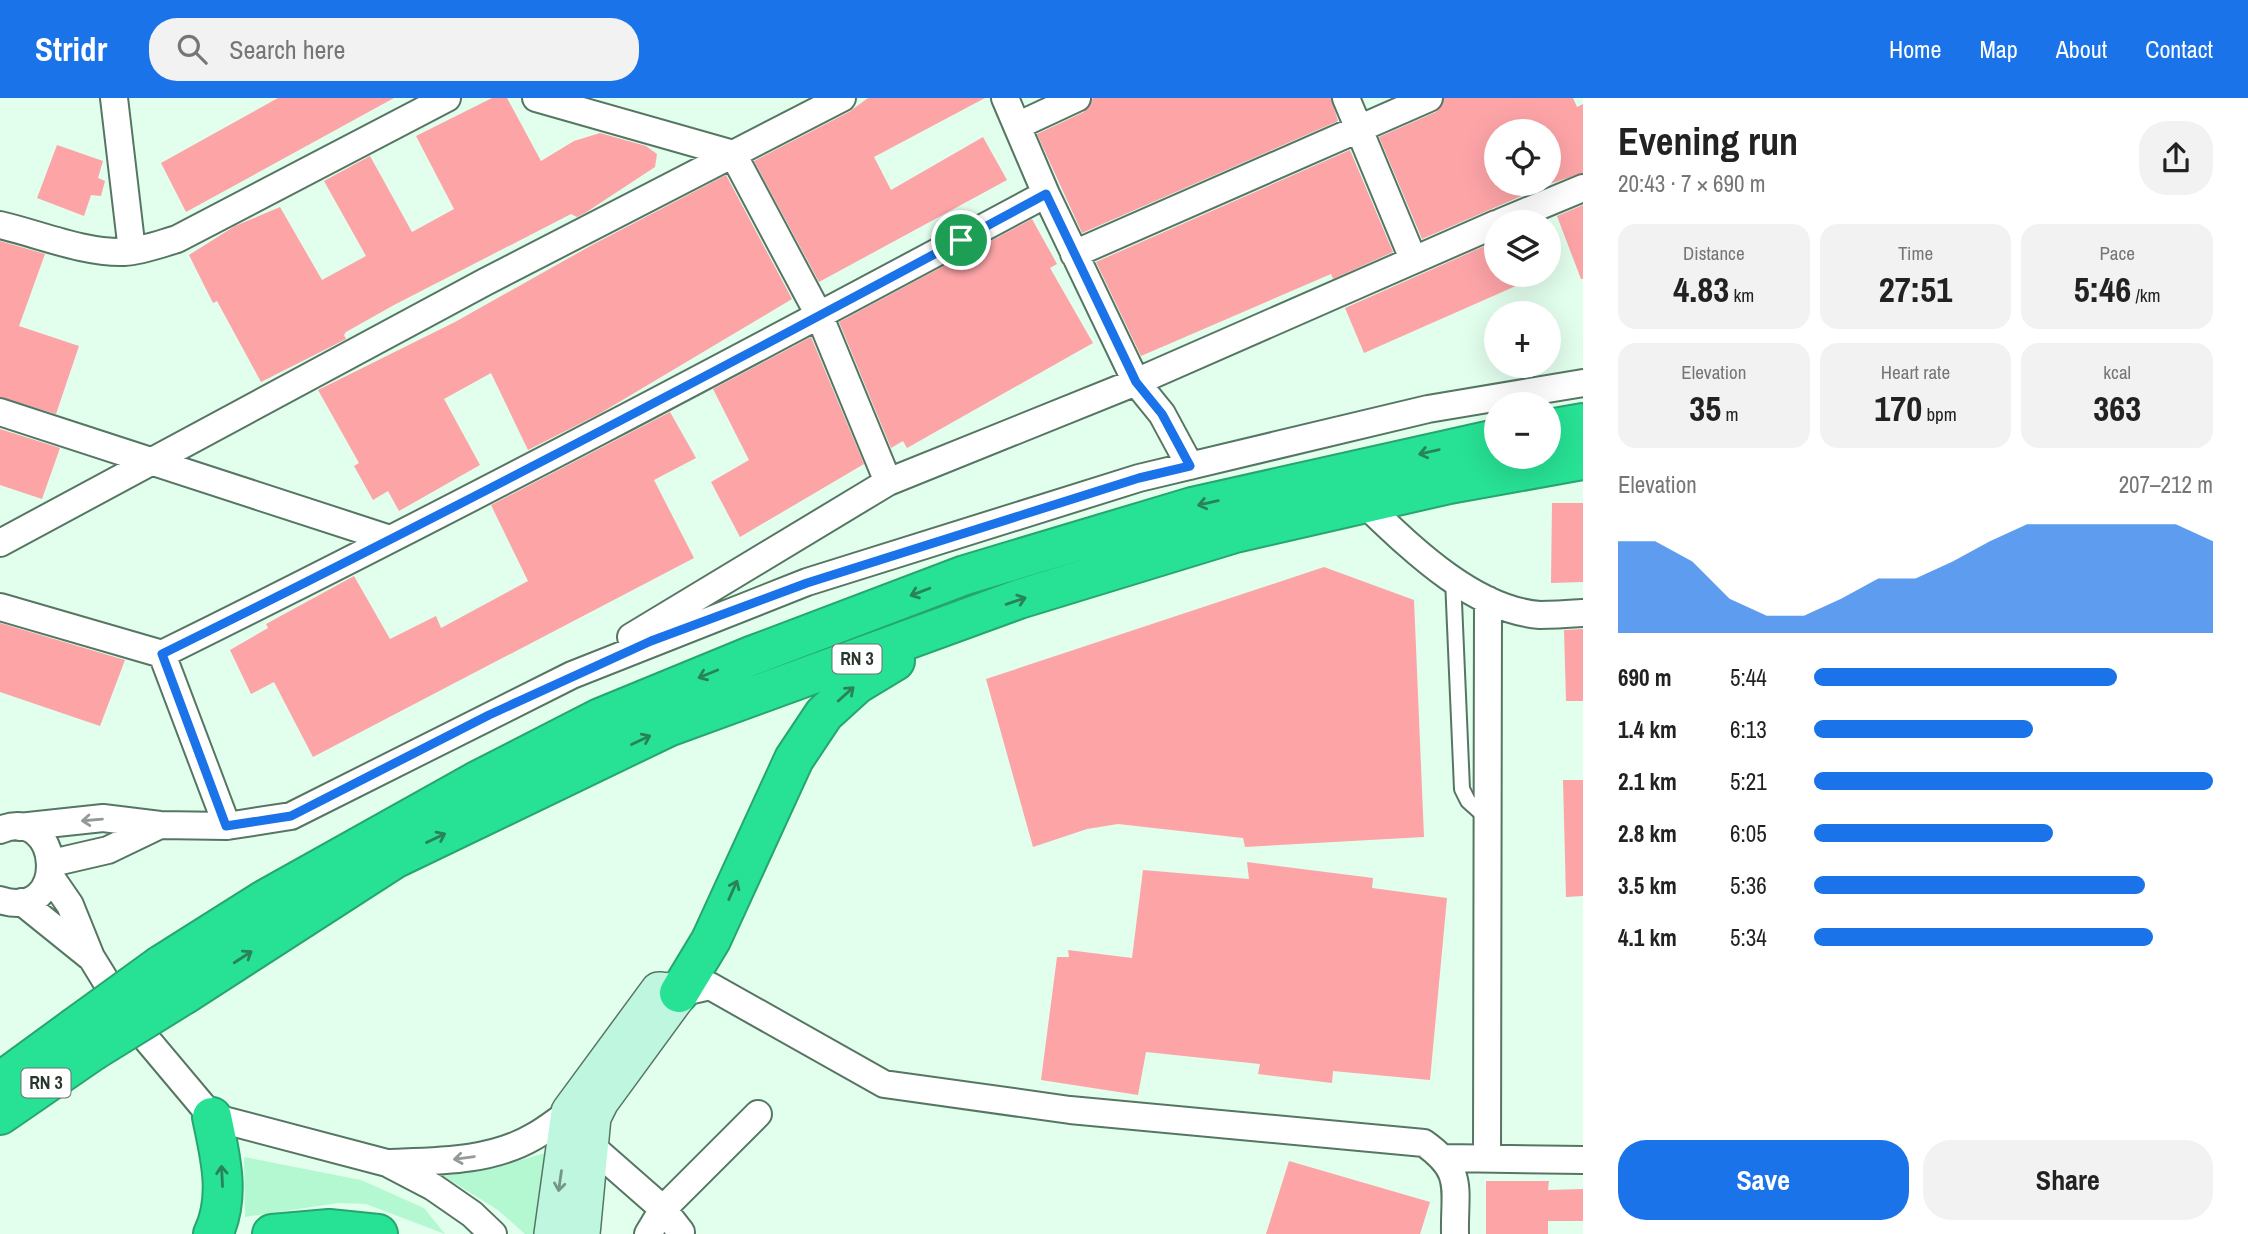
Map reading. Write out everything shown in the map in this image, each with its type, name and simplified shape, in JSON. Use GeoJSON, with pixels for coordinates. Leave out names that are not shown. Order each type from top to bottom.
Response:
{"type":"FeatureCollection","features":[{"type":"Feature","properties":{"kind":"highway"},"geometry":{"type":"LineString","coordinates":[[1561,427],[1583,423]]}},
{"type":"Feature","properties":{"kind":"highway","name":"RN 3"},"geometry":{"type":"LineString","coordinates":[[0,1115],[161,965],[298,881],[475,782],[600,718],[751,656],[965,575],[1192,507],[1484,442]]}},
{"type":"Feature","properties":{"kind":"highway","name":"RN 3"},"geometry":{"type":"LineString","coordinates":[[0,1082],[83,1040],[185,994],[394,859],[538,787],[668,727],[1019,599],[1235,533],[1583,460]]}},
{"type":"Feature","properties":{"kind":"highway"},"geometry":{"type":"LineString","coordinates":[[694,990],[711,940],[771,804],[794,759],[824,714],[857,684],[962,621]]}},
{"type":"Feature","properties":{"kind":"highway"},"geometry":{"type":"LineString","coordinates":[[212,1117],[222,1163],[223,1195],[213,1234]]}},
{"type":"Feature","properties":{"kind":"highway"},"geometry":{"type":"LineString","coordinates":[[272,1234],[329,1229],[378,1234]]}},
{"type":"Feature","properties":{"kind":"main road"},"geometry":{"type":"LineString","coordinates":[[553,1234],[575,1131],[592,1117],[600,1101],[694,990]]}},
{"type":"Feature","properties":{"kind":"main road"},"geometry":{"type":"LineString","coordinates":[[575,1131],[581,1234]]}},
{"type":"Feature","properties":{"kind":"street"},"geometry":{"type":"LineString","coordinates":[[114,98],[132,251]]}},
{"type":"Feature","properties":{"kind":"street"},"geometry":{"type":"LineString","coordinates":[[0,225],[92,248],[132,251],[177,239],[447,98]]}},
{"type":"Feature","properties":{"kind":"street"},"geometry":{"type":"LineString","coordinates":[[536,98],[733,154],[820,317],[888,482]]}},
{"type":"Feature","properties":{"kind":"street"},"geometry":{"type":"LineString","coordinates":[[0,543],[157,461],[485,282],[842,98]]}},
{"type":"Feature","properties":{"kind":"street"},"geometry":{"type":"LineString","coordinates":[[1004,98],[1046,194],[1136,382],[1162,414],[1190,466]]}},
{"type":"Feature","properties":{"kind":"street"},"geometry":{"type":"LineString","coordinates":[[1017,125],[1077,98]]}},
{"type":"Feature","properties":{"kind":"street"},"geometry":{"type":"LineString","coordinates":[[1346,98],[1413,259]]}},
{"type":"Feature","properties":{"kind":"street"},"geometry":{"type":"LineString","coordinates":[[1074,254],[1429,98]]}},
{"type":"Feature","properties":{"kind":"street"},"geometry":{"type":"LineString","coordinates":[[1530,210],[1583,188]]}},
{"type":"Feature","properties":{"kind":"street"},"geometry":{"type":"LineString","coordinates":[[0,607],[162,654],[820,317],[1046,194]]}},
{"type":"Feature","properties":{"kind":"street"},"geometry":{"type":"LineString","coordinates":[[10,828],[103,818],[160,825],[226,826],[291,816],[572,675],[888,482],[1136,382],[1484,229]]}},
{"type":"Feature","properties":{"kind":"street"},"geometry":{"type":"LineString","coordinates":[[572,675],[807,583],[1101,490],[1428,409],[1583,383]]}},
{"type":"Feature","properties":{"kind":"street"},"geometry":{"type":"LineString","coordinates":[[0,412],[390,539]]}},
{"type":"Feature","properties":{"kind":"street"},"geometry":{"type":"LineString","coordinates":[[1364,504],[1421,557],[1488,600],[1538,615],[1583,613]]}},
{"type":"Feature","properties":{"kind":"street"},"geometry":{"type":"LineString","coordinates":[[1487,1158],[1488,600]]}},
{"type":"Feature","properties":{"kind":"street"},"geometry":{"type":"LineString","coordinates":[[162,654],[226,826]]}},
{"type":"Feature","properties":{"kind":"street"},"geometry":{"type":"LineString","coordinates":[[11,901],[44,888],[51,870],[108,850],[160,825]]}},
{"type":"Feature","properties":{"kind":"street"},"geometry":{"type":"LineString","coordinates":[[10,828],[42,839],[51,870],[70,905],[90,957],[128,1017],[212,1117],[387,1163],[443,1194],[472,1214],[493,1234]]}},
{"type":"Feature","properties":{"kind":"street"},"geometry":{"type":"LineString","coordinates":[[11,901],[90,957]]}},
{"type":"Feature","properties":{"kind":"street"},"geometry":{"type":"LineString","coordinates":[[694,990],[884,1084],[1070,1110],[1424,1143],[1446,1158],[1454,1172],[1455,1234]]}},
{"type":"Feature","properties":{"kind":"street"},"geometry":{"type":"LineString","coordinates":[[648,1234],[663,1209],[758,1114]]}},
{"type":"Feature","properties":{"kind":"street"},"geometry":{"type":"LineString","coordinates":[[387,1163],[447,1160],[511,1147],[534,1137],[575,1131],[663,1209],[681,1233]]}},
{"type":"Feature","properties":{"kind":"street"},"geometry":{"type":"LineString","coordinates":[[1446,1158],[1583,1160]]}},
{"type":"Feature","properties":{"kind":"lane"},"geometry":{"type":"LineString","coordinates":[[1453,578],[1462,789],[1468,801],[1488,818]]}},
{"type":"Feature","properties":{"kind":"green space"},"geometry":{"type":"Polygon","coordinates":[[[555,1150],[546,1234],[525,1234],[498,1210],[440,1174],[505,1165],[555,1150]]]}},
{"type":"Feature","properties":{"kind":"green space"},"geometry":{"type":"Polygon","coordinates":[[[244,1157],[361,1180],[424,1208],[445,1234],[366,1204],[338,1203],[245,1217],[244,1157]]]}},
{"type":"Feature","properties":{"kind":"building"},"geometry":{"type":"Polygon","coordinates":[[[278,98],[394,98],[186,212],[161,163],[278,98]]]}},
{"type":"Feature","properties":{"kind":"building"},"geometry":{"type":"Polygon","coordinates":[[[492,98],[507,98],[541,161],[574,141],[600,133],[646,146],[657,154],[655,167],[585,213],[577,217],[571,214],[394,305],[346,332],[346,339],[261,382],[217,301],[213,303],[189,255],[235,226],[280,207],[322,280],[366,256],[324,181],[370,156],[412,232],[454,209],[416,136],[492,98]]]}},
{"type":"Feature","properties":{"kind":"building"},"geometry":{"type":"Polygon","coordinates":[[[868,98],[985,98],[874,157],[891,190],[983,137],[1007,180],[819,282],[754,161],[849,112],[868,98]]]}},
{"type":"Feature","properties":{"kind":"building"},"geometry":{"type":"Polygon","coordinates":[[[1093,98],[1331,98],[1338,121],[1082,233],[1037,134],[1084,112],[1093,98]]]}},
{"type":"Feature","properties":{"kind":"building"},"geometry":{"type":"Polygon","coordinates":[[[1444,98],[1573,98],[1577,107],[1583,104],[1583,173],[1561,180],[1561,119],[1484,119],[1484,196],[1521,196],[1422,239],[1379,137],[1436,112],[1444,98]]]}},
{"type":"Feature","properties":{"kind":"building"},"geometry":{"type":"Polygon","coordinates":[[[57,145],[103,161],[98,178],[105,181],[101,196],[91,195],[84,216],[37,198],[57,145]]]}},
{"type":"Feature","properties":{"kind":"building"},"geometry":{"type":"Polygon","coordinates":[[[1350,150],[1393,252],[1333,279],[1331,274],[1141,356],[1096,262],[1350,150]]]}},
{"type":"Feature","properties":{"kind":"building"},"geometry":{"type":"Polygon","coordinates":[[[726,175],[792,299],[599,414],[528,450],[491,373],[444,399],[480,465],[399,511],[388,491],[373,500],[354,466],[359,463],[318,390],[455,322],[592,245],[726,175]]]}},
{"type":"Feature","properties":{"kind":"building"},"geometry":{"type":"Polygon","coordinates":[[[1583,205],[1583,279],[1561,226],[1561,214],[1583,205]]]}},
{"type":"Feature","properties":{"kind":"building"},"geometry":{"type":"Polygon","coordinates":[[[1032,219],[1057,264],[1050,268],[1093,343],[907,448],[903,441],[891,448],[839,322],[1032,219]]]}},
{"type":"Feature","properties":{"kind":"building"},"geometry":{"type":"Polygon","coordinates":[[[0,241],[45,254],[19,326],[79,346],[56,414],[0,397],[0,241]]]}},
{"type":"Feature","properties":{"kind":"building"},"geometry":{"type":"Polygon","coordinates":[[[1484,246],[1484,287],[1514,287],[1364,353],[1345,308],[1484,246]]]}},
{"type":"Feature","properties":{"kind":"building"},"geometry":{"type":"Polygon","coordinates":[[[811,337],[864,464],[740,537],[711,482],[749,460],[713,389],[811,337]]]}},
{"type":"Feature","properties":{"kind":"building"},"geometry":{"type":"Polygon","coordinates":[[[670,412],[696,458],[654,480],[694,558],[313,757],[274,682],[251,694],[230,650],[268,628],[266,624],[354,576],[390,639],[436,616],[441,628],[528,581],[491,505],[670,412]]]}},
{"type":"Feature","properties":{"kind":"building"},"geometry":{"type":"Polygon","coordinates":[[[0,429],[60,448],[42,499],[0,485],[0,429]]]}},
{"type":"Feature","properties":{"kind":"building"},"geometry":{"type":"Polygon","coordinates":[[[1552,503],[1583,503],[1583,582],[1551,583],[1552,503]]]}},
{"type":"Feature","properties":{"kind":"building"},"geometry":{"type":"Polygon","coordinates":[[[1324,567],[1414,600],[1424,837],[1245,847],[1243,838],[1118,824],[1087,829],[1033,847],[986,679],[1324,567]]]}},
{"type":"Feature","properties":{"kind":"building"},"geometry":{"type":"Polygon","coordinates":[[[0,623],[125,660],[100,726],[0,692],[0,623]]]}},
{"type":"Feature","properties":{"kind":"building"},"geometry":{"type":"Polygon","coordinates":[[[1583,629],[1583,701],[1566,701],[1564,630],[1583,629]]]}},
{"type":"Feature","properties":{"kind":"building"},"geometry":{"type":"Polygon","coordinates":[[[1563,780],[1583,780],[1583,896],[1566,897],[1563,780]]]}},
{"type":"Feature","properties":{"kind":"building"},"geometry":{"type":"Polygon","coordinates":[[[1247,862],[1373,878],[1372,888],[1447,898],[1430,1080],[1333,1071],[1332,1083],[1258,1074],[1260,1064],[1146,1052],[1138,1095],[1041,1080],[1057,957],[1069,957],[1068,950],[1132,958],[1143,870],[1249,879],[1247,862]]]}},
{"type":"Feature","properties":{"kind":"building"},"geometry":{"type":"Polygon","coordinates":[[[1289,1161],[1430,1202],[1420,1234],[1266,1234],[1289,1161]]]}},
{"type":"Feature","properties":{"kind":"building"},"geometry":{"type":"Polygon","coordinates":[[[1486,1181],[1549,1181],[1548,1190],[1583,1189],[1583,1221],[1548,1221],[1548,1234],[1486,1234],[1486,1181]]]}},
{"type":"Feature","properties":{"kind":"route"},"geometry":{"type":"LineString","coordinates":[[1046,194],[1136,382],[1162,414],[1190,466],[1139,478],[1001,520],[807,583],[651,641],[489,715],[291,816],[226,826],[162,654],[319,576],[820,317],[961,240],[1046,194]]}}]}
